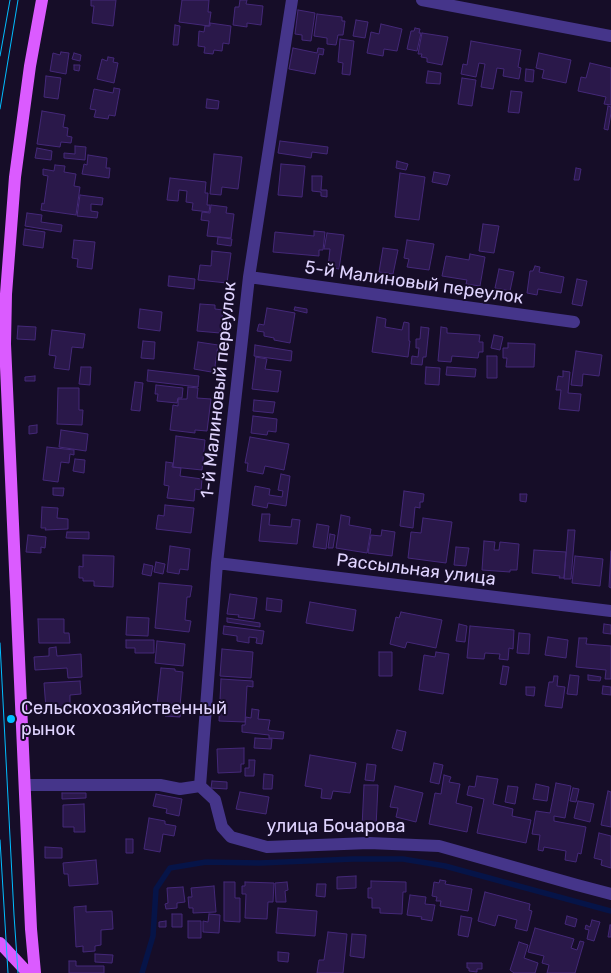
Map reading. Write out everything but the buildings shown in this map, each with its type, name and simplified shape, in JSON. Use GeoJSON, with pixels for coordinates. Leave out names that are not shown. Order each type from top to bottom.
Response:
{"type":"FeatureCollection","features":[{"type":"Feature","properties":{"kind":"main road"},"geometry":{"type":"LineString","coordinates":[[35,973],[31,929],[6,354],[6,294],[15,177],[30,66],[42,0]]}},
{"type":"Feature","properties":{"kind":"main road"},"geometry":{"type":"LineString","coordinates":[[3,946],[17,950],[29,938],[31,929]]}},
{"type":"Feature","properties":{"kind":"main road"},"geometry":{"type":"LineString","coordinates":[[3,946],[28,973]]}},
{"type":"Feature","properties":{"kind":"street","name":"1-й Малиновый переулок"},"geometry":{"type":"LineString","coordinates":[[200,786],[217,563],[249,277],[292,0]]}},
{"type":"Feature","properties":{"kind":"street"},"geometry":{"type":"LineString","coordinates":[[422,0],[611,36]]}},
{"type":"Feature","properties":{"kind":"street","name":"5-й Малиновый переулок"},"geometry":{"type":"LineString","coordinates":[[249,277],[574,322]]}},
{"type":"Feature","properties":{"kind":"street","name":"Рассыльная улица"},"geometry":{"type":"LineString","coordinates":[[217,563],[611,611]]}},
{"type":"Feature","properties":{"kind":"street"},"geometry":{"type":"LineString","coordinates":[[26,786],[160,785],[180,789],[200,786]]}},
{"type":"Feature","properties":{"kind":"street","name":"улица Бочарова"},"geometry":{"type":"LineString","coordinates":[[200,786],[215,800],[222,827],[231,837],[267,847],[370,844],[439,846],[611,894]]}},
{"type":"Feature","properties":{"kind":"waterway"},"geometry":{"type":"LineString","coordinates":[[142,973],[153,936],[156,889],[170,868],[206,862],[260,863],[403,859],[445,866],[611,911]]}},
{"type":"Feature","properties":{"kind":"tram line"},"geometry":{"type":"LineString","coordinates":[[0,56],[10,0]]}},
{"type":"Feature","properties":{"kind":"tram line"},"geometry":{"type":"LineString","coordinates":[[0,109],[18,0]]}},
{"type":"Feature","properties":{"kind":"tram line"},"geometry":{"type":"LineString","coordinates":[[0,643],[18,973]]}},
{"type":"Feature","properties":{"kind":"tram line"},"geometry":{"type":"LineString","coordinates":[[0,840],[8,973]]}},
{"type":"Feature","properties":{"kind":"place","name":"Сельскохозяйственный рынок"},"geometry":{"type":"Point","coordinates":[11,719]}}]}
